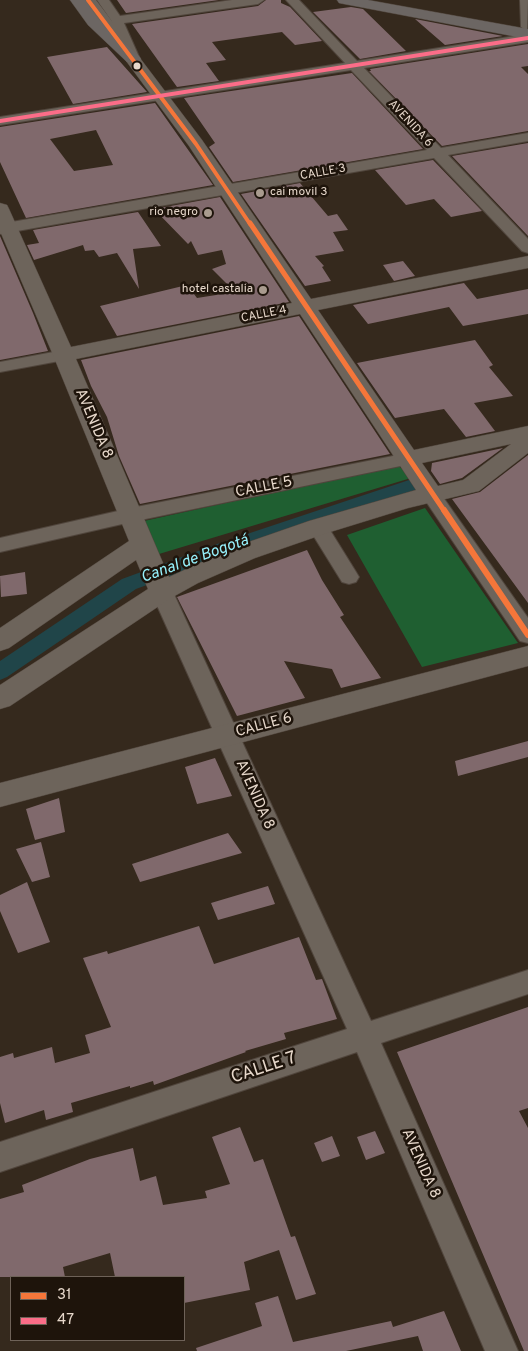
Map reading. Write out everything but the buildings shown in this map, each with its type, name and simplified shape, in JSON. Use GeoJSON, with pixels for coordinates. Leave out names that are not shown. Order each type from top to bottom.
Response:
{"type":"FeatureCollection","features":[{"type":"Feature","properties":{"kind":"main road"},"geometry":{"type":"LineString","coordinates":[[77,0],[93,22],[133,59]]}},
{"type":"Feature","properties":{"kind":"main road"},"geometry":{"type":"LineString","coordinates":[[88,0],[161,96],[431,494]]}},
{"type":"Feature","properties":{"kind":"main road"},"geometry":{"type":"LineString","coordinates":[[344,0],[528,32]]}},
{"type":"Feature","properties":{"kind":"main road"},"geometry":{"type":"LineString","coordinates":[[385,0],[528,32]]}},
{"type":"Feature","properties":{"kind":"main road","name":"AVENIDA 8"},"geometry":{"type":"LineString","coordinates":[[0,209],[4,228],[64,355],[153,570]]}},
{"type":"Feature","properties":{"kind":"main road","name":"CALLE 4"},"geometry":{"type":"LineString","coordinates":[[64,355],[528,262]]}},
{"type":"Feature","properties":{"kind":"main road","name":"CALLE 5"},"geometry":{"type":"LineString","coordinates":[[408,459],[528,433]]}},
{"type":"Feature","properties":{"kind":"main road"},"geometry":{"type":"LineString","coordinates":[[0,641],[153,570],[189,577],[246,552],[318,527],[431,494],[471,486],[528,442]]}},
{"type":"Feature","properties":{"kind":"main road"},"geometry":{"type":"LineString","coordinates":[[0,699],[153,570]]}},
{"type":"Feature","properties":{"kind":"main road","name":"CALLE 6"},"geometry":{"type":"LineString","coordinates":[[0,796],[528,656]]}},
{"type":"Feature","properties":{"kind":"street"},"geometry":{"type":"LineString","coordinates":[[103,0],[117,20],[133,59]]}},
{"type":"Feature","properties":{"kind":"street"},"geometry":{"type":"LineString","coordinates":[[117,20],[258,0]]}},
{"type":"Feature","properties":{"kind":"street","name":"AVENIDA 6"},"geometry":{"type":"LineString","coordinates":[[292,0],[357,66],[528,248]]}},
{"type":"Feature","properties":{"kind":"street"},"geometry":{"type":"LineString","coordinates":[[0,121],[357,66],[528,32],[526,0]]}},
{"type":"Feature","properties":{"kind":"street","name":"CALLE 3"},"geometry":{"type":"LineString","coordinates":[[4,228],[528,137]]}},
{"type":"Feature","properties":{"kind":"street","name":"CALLE 4"},"geometry":{"type":"LineString","coordinates":[[0,367],[64,355]]}},
{"type":"Feature","properties":{"kind":"street","name":"CALLE 5"},"geometry":{"type":"LineString","coordinates":[[0,544],[130,515],[408,459]]}},
{"type":"Feature","properties":{"kind":"street"},"geometry":{"type":"LineString","coordinates":[[431,494],[528,635]]}},
{"type":"Feature","properties":{"kind":"street"},"geometry":{"type":"LineString","coordinates":[[318,527],[349,577]]}},
{"type":"Feature","properties":{"kind":"street","name":"AVENIDA 8"},"geometry":{"type":"LineString","coordinates":[[153,570],[364,1036],[502,1351]]}},
{"type":"Feature","properties":{"kind":"street","name":"CALLE 7"},"geometry":{"type":"LineString","coordinates":[[0,1157],[528,982]]}},
{"type":"Feature","properties":{"kind":"green space"},"geometry":{"type":"Polygon","coordinates":[[[398,465],[411,478],[159,554],[144,521],[398,465]]]}},
{"type":"Feature","properties":{"kind":"green space"},"geometry":{"type":"Polygon","coordinates":[[[425,508],[518,643],[422,667],[347,535],[425,508]]]}},
{"type":"Feature","properties":{"kind":"waterway","name":"Canal de Bogotá"},"geometry":{"type":"LineString","coordinates":[[0,672],[129,584],[227,548],[409,486]]}},
{"type":"Feature","properties":{"kind":"transit line","name":"31"},"geometry":{"type":"LineString","coordinates":[[88,0],[196,144],[528,635]]}},
{"type":"Feature","properties":{"kind":"transit line","name":"47"},"geometry":{"type":"LineString","coordinates":[[0,121],[528,38]]}},
{"type":"Feature","properties":{"kind":"place","name":"cai movil 3"},"geometry":{"type":"Point","coordinates":[260,193]}},
{"type":"Feature","properties":{"kind":"place","name":"rio negro"},"geometry":{"type":"Point","coordinates":[208,213]}},
{"type":"Feature","properties":{"kind":"place","name":"hotel castalia"},"geometry":{"type":"Point","coordinates":[263,290]}}]}
